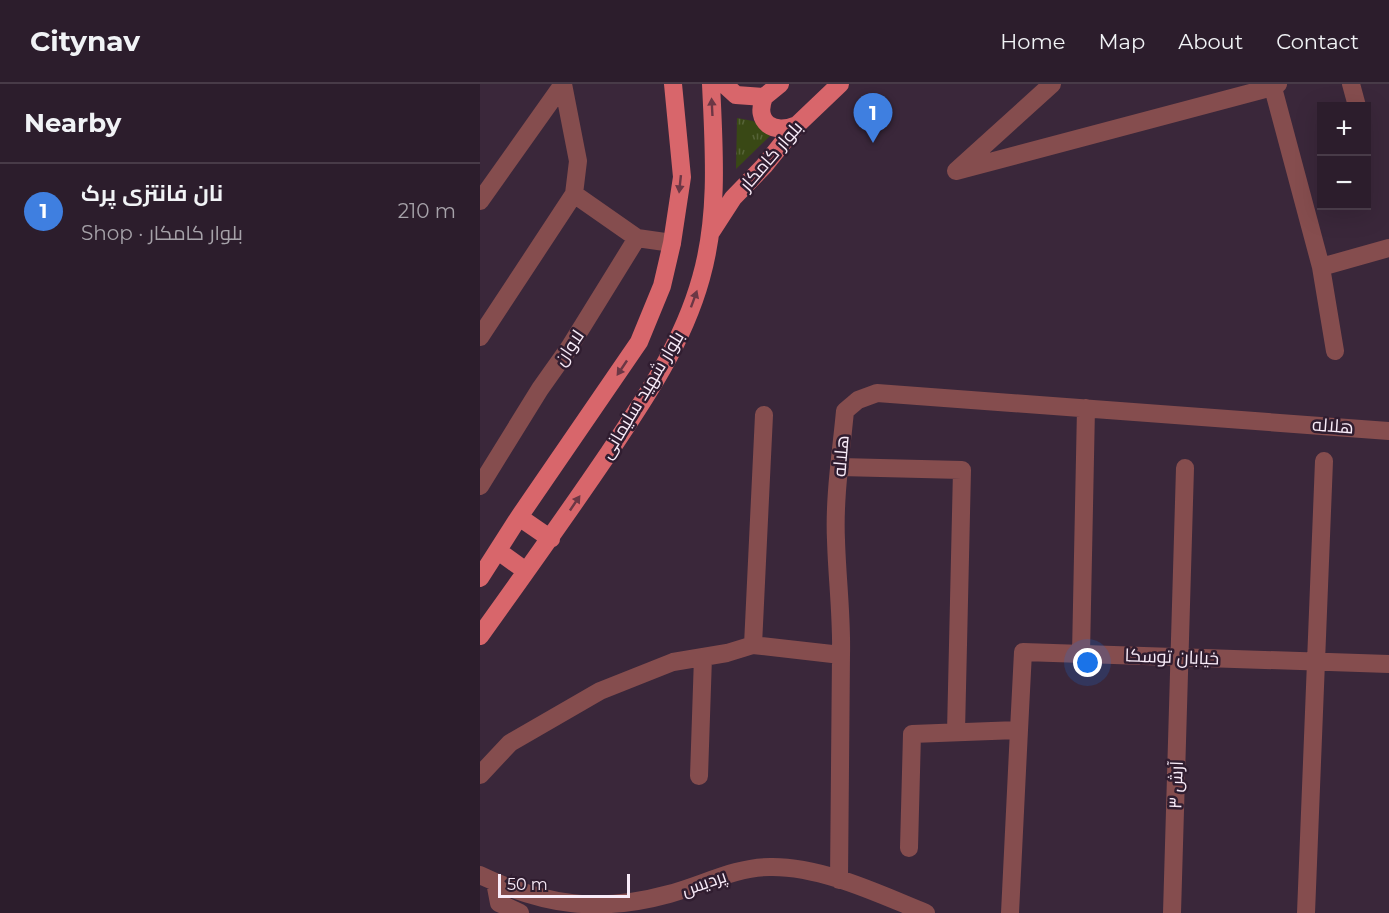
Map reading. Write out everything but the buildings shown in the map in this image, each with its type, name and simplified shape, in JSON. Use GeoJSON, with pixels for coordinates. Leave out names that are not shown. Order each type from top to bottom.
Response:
{"type":"FeatureCollection","features":[{"type":"Feature","properties":{"kind":"main road","name":"بلوار شهید سلیمانی"},"geometry":{"type":"LineString","coordinates":[[480,578],[639,342],[662,286],[672,243],[682,177],[673,84]]}},
{"type":"Feature","properties":{"kind":"main road","name":"بلوار شهید سلیمانی"},"geometry":{"type":"LineString","coordinates":[[480,636],[551,539],[636,412],[678,341],[701,279],[710,234],[715,164],[711,84]]}},
{"type":"Feature","properties":{"kind":"main road"},"geometry":{"type":"LineString","coordinates":[[724,84],[736,95],[764,97]]}},
{"type":"Feature","properties":{"kind":"main road"},"geometry":{"type":"LineString","coordinates":[[780,84],[764,97],[760,107],[762,117],[768,124],[786,130],[797,125]]}},
{"type":"Feature","properties":{"kind":"main road","name":"بلوار کامکار"},"geometry":{"type":"LineString","coordinates":[[710,234],[734,198],[764,166],[797,125],[840,84]]}},
{"type":"Feature","properties":{"kind":"main road"},"geometry":{"type":"LineString","coordinates":[[519,517],[551,539]]}},
{"type":"Feature","properties":{"kind":"main road"},"geometry":{"type":"LineString","coordinates":[[498,551],[526,571]]}},
{"type":"Feature","properties":{"kind":"street"},"geometry":{"type":"LineString","coordinates":[[480,338],[574,194],[578,161],[563,84]]}},
{"type":"Feature","properties":{"kind":"street"},"geometry":{"type":"LineString","coordinates":[[480,201],[563,84]]}},
{"type":"Feature","properties":{"kind":"street"},"geometry":{"type":"LineString","coordinates":[[1052,84],[956,171],[1274,85],[1322,267],[1335,351]]}},
{"type":"Feature","properties":{"kind":"street"},"geometry":{"type":"LineString","coordinates":[[1351,84],[1356,102]]}},
{"type":"Feature","properties":{"kind":"street"},"geometry":{"type":"LineString","coordinates":[[574,194],[637,238],[672,243]]}},
{"type":"Feature","properties":{"kind":"street","name":"لاوان"},"geometry":{"type":"LineString","coordinates":[[480,486],[637,238]]}},
{"type":"Feature","properties":{"kind":"street"},"geometry":{"type":"LineString","coordinates":[[1322,267],[1389,248]]}},
{"type":"Feature","properties":{"kind":"street","name":"هلاله"},"geometry":{"type":"LineString","coordinates":[[839,880],[842,632],[836,538],[845,411],[858,400],[877,393],[1389,431]]}},
{"type":"Feature","properties":{"kind":"street"},"geometry":{"type":"LineString","coordinates":[[1081,654],[1086,408]]}},
{"type":"Feature","properties":{"kind":"street"},"geometry":{"type":"LineString","coordinates":[[753,645],[764,415]]}},
{"type":"Feature","properties":{"kind":"street"},"geometry":{"type":"LineString","coordinates":[[1306,913],[1324,461]]}},
{"type":"Feature","properties":{"kind":"street"},"geometry":{"type":"LineString","coordinates":[[840,468],[962,470],[956,732]]}},
{"type":"Feature","properties":{"kind":"street","name":"آرش ۳"},"geometry":{"type":"LineString","coordinates":[[1172,913],[1185,468]]}},
{"type":"Feature","properties":{"kind":"street"},"geometry":{"type":"LineString","coordinates":[[480,775],[510,743],[600,691],[673,662],[753,645],[841,655]]}},
{"type":"Feature","properties":{"kind":"street","name":"خیابان توسکا"},"geometry":{"type":"LineString","coordinates":[[1019,730],[1023,652],[1389,664]]}},
{"type":"Feature","properties":{"kind":"street"},"geometry":{"type":"LineString","coordinates":[[699,776],[703,657]]}},
{"type":"Feature","properties":{"kind":"street"},"geometry":{"type":"LineString","coordinates":[[909,848],[912,734],[1019,730],[1010,913]]}},
{"type":"Feature","properties":{"kind":"street","name":"پردیس"},"geometry":{"type":"LineString","coordinates":[[488,879],[556,903],[605,907],[668,895],[743,869],[790,867],[839,880],[926,913]]}},
{"type":"Feature","properties":{"kind":"street"},"geometry":{"type":"LineString","coordinates":[[488,879],[499,903],[520,913]]}},
{"type":"Feature","properties":{"kind":"green space"},"geometry":{"type":"Polygon","coordinates":[[[737,118],[753,121],[772,134],[736,169],[737,118]]]}},
{"type":"Feature","properties":{"kind":"place","name":"نان فانتزی پرک"},"geometry":{"type":"Point","coordinates":[873,143]}}]}
